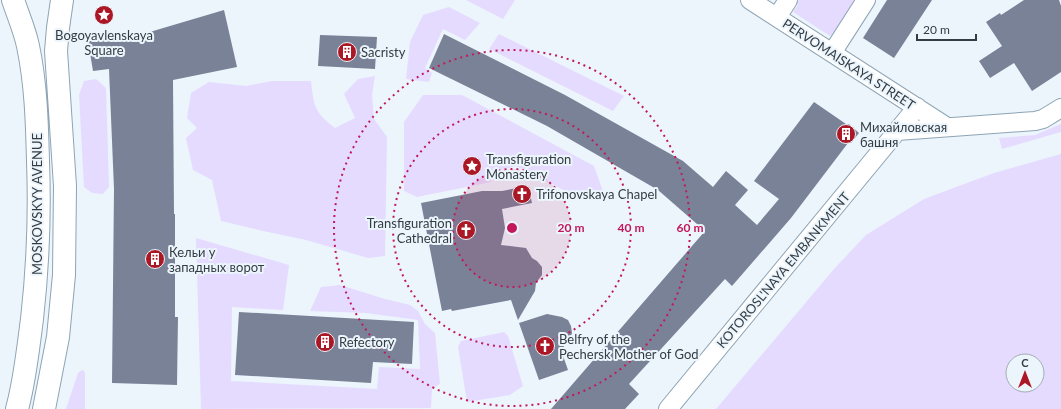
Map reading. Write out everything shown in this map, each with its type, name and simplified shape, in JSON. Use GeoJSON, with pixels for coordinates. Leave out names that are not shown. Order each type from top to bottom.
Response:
{"type":"FeatureCollection","features":[{"type":"Feature","properties":{"kind":"main road","name":"MOSKOVSKYY AVENUE"},"geometry":{"type":"LineString","coordinates":[[13,0],[28,44],[33,76],[37,117],[40,208],[37,276],[21,394],[17,409]]}},
{"type":"Feature","properties":{"kind":"main road","name":"MOSKOVSKYY AVENUE"},"geometry":{"type":"LineString","coordinates":[[44,409],[58,337],[64,275],[65,186],[56,51],[62,0]]}},
{"type":"Feature","properties":{"kind":"street","name":"PERVOMAISKAYA STREET"},"geometry":{"type":"LineString","coordinates":[[750,0],[947,127]]}},
{"type":"Feature","properties":{"kind":"street"},"geometry":{"type":"LineString","coordinates":[[777,17],[788,0]]}},
{"type":"Feature","properties":{"kind":"street"},"geometry":{"type":"LineString","coordinates":[[832,53],[866,0]]}},
{"type":"Feature","properties":{"kind":"street","name":"KOTOROSL'NAYA EMBANKMENT"},"geometry":{"type":"LineString","coordinates":[[668,409],[917,107]]}},
{"type":"Feature","properties":{"kind":"street"},"geometry":{"type":"LineString","coordinates":[[897,131],[1039,120],[1061,108]]}},
{"type":"Feature","properties":{"kind":"shaded area"},"geometry":{"type":"Polygon","coordinates":[[[466,0],[515,0],[503,19],[466,0]]]}},
{"type":"Feature","properties":{"kind":"shaded area"},"geometry":{"type":"Polygon","coordinates":[[[799,0],[855,0],[836,30],[830,36],[793,12],[798,5],[796,4],[799,0]]]}},
{"type":"Feature","properties":{"kind":"shaded area"},"geometry":{"type":"Polygon","coordinates":[[[449,7],[480,23],[465,40],[443,29],[425,68],[432,73],[429,82],[406,79],[410,42],[423,15],[449,7]]]}},
{"type":"Feature","properties":{"kind":"shaded area"},"geometry":{"type":"Polygon","coordinates":[[[499,34],[624,96],[613,111],[489,49],[499,34]]]}},
{"type":"Feature","properties":{"kind":"shaded area"},"geometry":{"type":"Polygon","coordinates":[[[375,76],[372,95],[374,119],[387,137],[385,256],[368,258],[306,240],[221,221],[212,180],[193,170],[186,138],[197,128],[187,118],[191,93],[209,82],[246,86],[272,81],[311,81],[316,108],[319,113],[335,128],[355,118],[344,94],[358,79],[375,76]]]}},
{"type":"Feature","properties":{"kind":"shaded area"},"geometry":{"type":"Polygon","coordinates":[[[96,79],[106,88],[109,187],[103,194],[92,193],[84,187],[79,95],[84,81],[96,79]]]}},
{"type":"Feature","properties":{"kind":"shaded area"},"geometry":{"type":"Polygon","coordinates":[[[423,95],[462,95],[594,166],[605,197],[585,201],[516,166],[490,173],[491,182],[417,197],[404,191],[404,122],[423,95]]]}},
{"type":"Feature","properties":{"kind":"shaded area"},"geometry":{"type":"Polygon","coordinates":[[[1061,124],[1061,132],[1002,149],[999,138],[1035,135],[1061,124]]]}},
{"type":"Feature","properties":{"kind":"shaded area"},"geometry":{"type":"Polygon","coordinates":[[[1061,154],[1061,409],[716,409],[834,269],[866,235],[924,199],[994,173],[1061,154]]]}},
{"type":"Feature","properties":{"kind":"shaded area"},"geometry":{"type":"Polygon","coordinates":[[[196,238],[289,265],[283,310],[232,307],[231,381],[377,389],[379,367],[420,369],[418,320],[366,313],[310,311],[321,287],[340,285],[410,305],[418,311],[425,324],[435,333],[440,384],[432,389],[431,408],[201,409],[196,238]]]}},
{"type":"Feature","properties":{"kind":"shaded area"},"geometry":{"type":"Polygon","coordinates":[[[504,332],[508,336],[523,386],[510,395],[467,402],[458,347],[461,341],[504,332]]]}},
{"type":"Feature","properties":{"kind":"shaded area"},"geometry":{"type":"Polygon","coordinates":[[[82,370],[85,373],[85,409],[66,409],[78,373],[82,370]]]}},
{"type":"Feature","properties":{"kind":"building"},"geometry":{"type":"Polygon","coordinates":[[[887,0],[932,0],[894,58],[863,38],[887,0]]]}},
{"type":"Feature","properties":{"kind":"building"},"geometry":{"type":"Polygon","coordinates":[[[1024,0],[1059,0],[1061,6],[1061,72],[1032,91],[1014,63],[990,78],[979,61],[1002,46],[986,22],[1000,13],[1001,15],[1024,0]]]}},
{"type":"Feature","properties":{"kind":"building"},"geometry":{"type":"Polygon","coordinates":[[[224,10],[237,67],[173,80],[175,317],[178,317],[177,385],[112,383],[114,189],[109,69],[93,71],[88,41],[115,36],[116,42],[224,10]]]}},
{"type":"Feature","properties":{"kind":"building"},"geometry":{"type":"Polygon","coordinates":[[[444,34],[565,95],[683,161],[713,187],[726,171],[748,190],[735,205],[757,225],[779,199],[754,181],[814,102],[846,124],[849,124],[859,133],[851,143],[848,143],[791,218],[732,286],[725,279],[629,384],[639,394],[625,409],[551,409],[705,231],[658,190],[547,126],[429,68],[444,34]]]}},
{"type":"Feature","properties":{"kind":"building","name":"Sacristy"},"geometry":{"type":"Polygon","coordinates":[[[320,35],[377,37],[375,69],[318,66],[320,35]]]}},
{"type":"Feature","properties":{"kind":"building"},"geometry":{"type":"Polygon","coordinates":[[[528,186],[532,203],[502,209],[505,228],[501,245],[526,248],[532,258],[542,267],[542,275],[536,283],[535,291],[518,320],[511,300],[452,311],[451,309],[442,311],[421,203],[482,191],[502,191],[528,186]]]}},
{"type":"Feature","properties":{"kind":"building","name":"Refectory"},"geometry":{"type":"Polygon","coordinates":[[[239,312],[414,322],[412,364],[373,362],[371,383],[235,375],[239,312]]]}},
{"type":"Feature","properties":{"kind":"building","name":"Belfry of the Pechersk Mother of God"},"geometry":{"type":"Polygon","coordinates":[[[547,314],[562,317],[568,320],[571,326],[572,333],[570,339],[561,350],[568,370],[539,380],[519,323],[547,314]]]}},
{"type":"Feature","properties":{"kind":"place","name":"Bogoyavlenskaya Square"},"geometry":{"type":"Point","coordinates":[104,15]}},
{"type":"Feature","properties":{"kind":"place","name":"Sacristy"},"geometry":{"type":"Point","coordinates":[347,52]}},
{"type":"Feature","properties":{"kind":"place","name":"Михайловская башня"},"geometry":{"type":"Point","coordinates":[846,134]}},
{"type":"Feature","properties":{"kind":"place","name":"Transfiguration Monastery"},"geometry":{"type":"Point","coordinates":[472,166]}},
{"type":"Feature","properties":{"kind":"place","name":"Trifonovskaya Chapel"},"geometry":{"type":"Point","coordinates":[522,194]}},
{"type":"Feature","properties":{"kind":"place","name":"Transfiguration Cathedral"},"geometry":{"type":"Point","coordinates":[466,230]}},
{"type":"Feature","properties":{"kind":"place","name":"Кельи у западных ворот"},"geometry":{"type":"Point","coordinates":[155,259]}},
{"type":"Feature","properties":{"kind":"place","name":"Refectory"},"geometry":{"type":"Point","coordinates":[325,342]}},
{"type":"Feature","properties":{"kind":"place","name":"Belfry of the Pechersk Mother of God"},"geometry":{"type":"Point","coordinates":[545,346]}}]}
